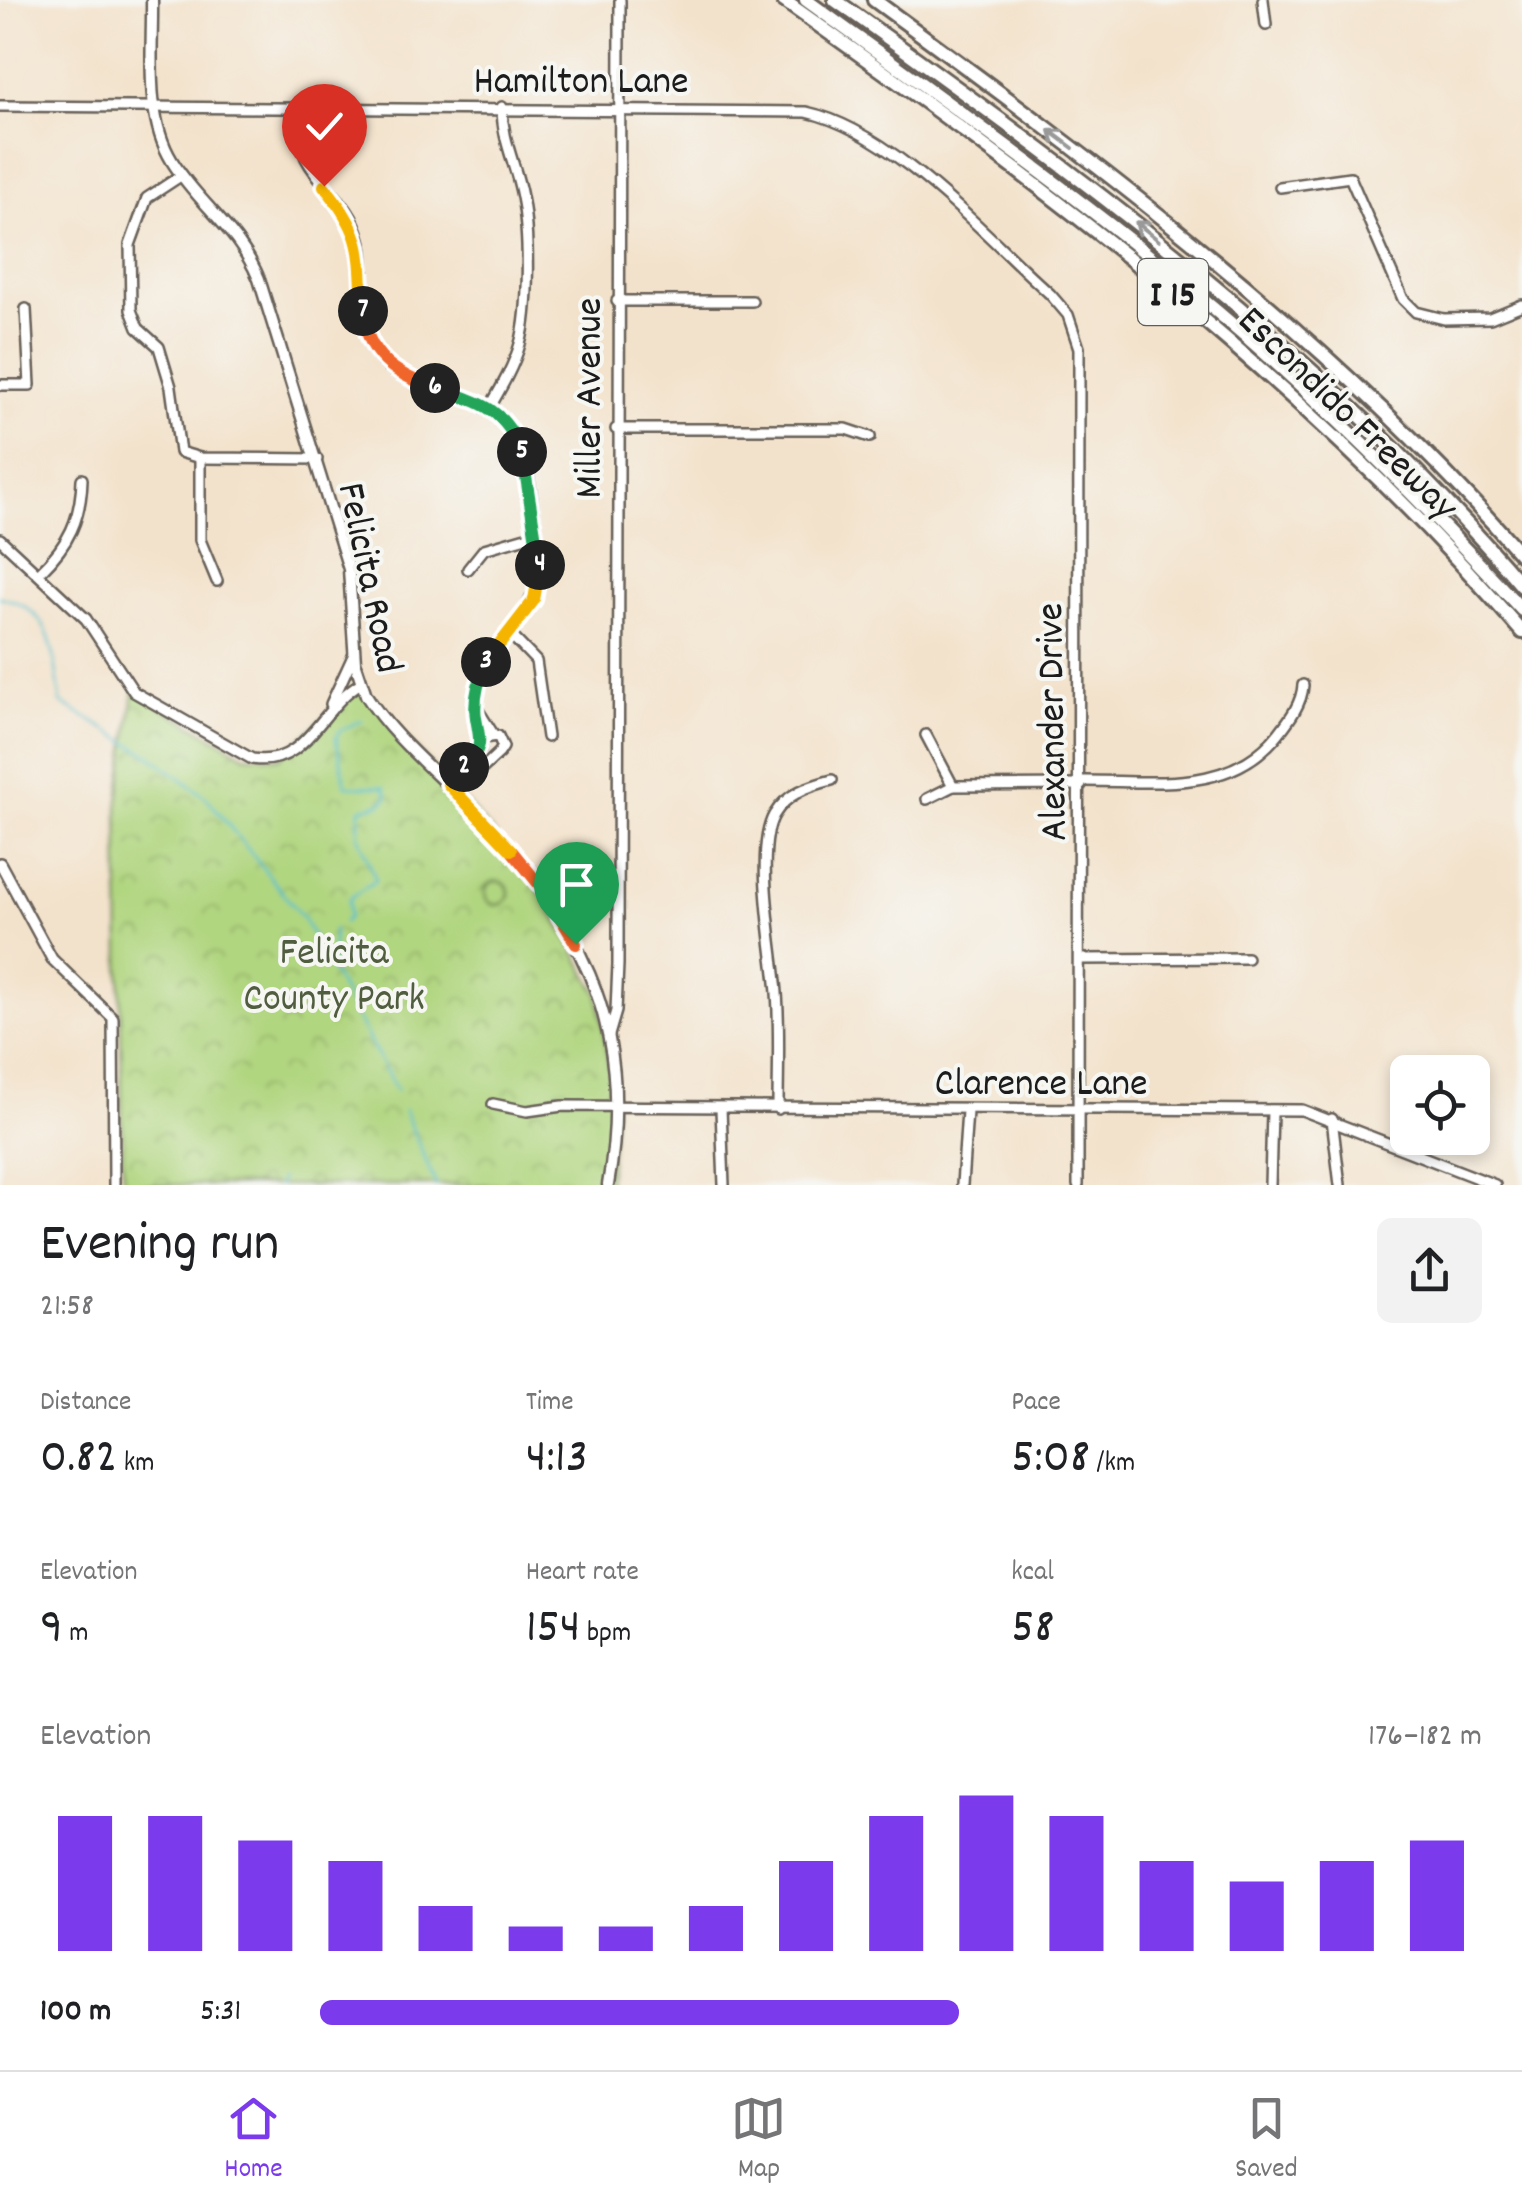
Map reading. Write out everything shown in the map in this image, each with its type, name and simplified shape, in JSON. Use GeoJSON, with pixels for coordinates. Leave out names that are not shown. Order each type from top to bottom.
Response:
{"type":"FeatureCollection","features":[{"type":"Feature","properties":{"kind":"highway","name":"Escondido Freeway"},"geometry":{"type":"LineString","coordinates":[[783,0],[1118,247],[1219,329],[1373,470],[1522,632]]}},
{"type":"Feature","properties":{"kind":"highway"},"geometry":{"type":"LineString","coordinates":[[806,0],[1106,221],[1242,333],[1429,509],[1522,610]]}},
{"type":"Feature","properties":{"kind":"highway"},"geometry":{"type":"LineString","coordinates":[[835,0],[1035,144],[1238,307],[1395,450],[1472,527],[1522,586]]}},
{"type":"Feature","properties":{"kind":"highway","name":"Escondido Freeway"},"geometry":{"type":"LineString","coordinates":[[874,0],[1135,194],[1426,455],[1522,556]]}},
{"type":"Feature","properties":{"kind":"main road","name":"Felicita Road"},"geometry":{"type":"LineString","coordinates":[[152,0],[155,107],[167,152],[182,175],[228,224],[253,264],[349,569],[354,654],[361,683],[382,718],[452,788],[552,901],[584,958],[609,1034],[615,1110],[608,1185]]}},
{"type":"Feature","properties":{"kind":"street","name":"Miller Avenue"},"geometry":{"type":"LineString","coordinates":[[609,1034],[616,1011],[618,964],[616,429],[620,0]]}},
{"type":"Feature","properties":{"kind":"street"},"geometry":{"type":"LineString","coordinates":[[1263,0],[1266,25]]}},
{"type":"Feature","properties":{"kind":"street","name":"Hamilton Lane"},"geometry":{"type":"LineString","coordinates":[[0,106],[789,110],[824,116],[857,129],[898,157],[1050,294],[1076,334]]}},
{"type":"Feature","properties":{"kind":"street"},"geometry":{"type":"LineString","coordinates":[[296,107],[296,142],[303,157],[349,217],[360,240],[364,328],[373,348],[384,364],[415,382],[490,407],[509,423],[522,453],[540,574],[534,600],[488,657],[478,683],[476,707],[488,736],[502,741],[499,754],[452,788]]}},
{"type":"Feature","properties":{"kind":"street"},"geometry":{"type":"LineString","coordinates":[[490,407],[520,344],[524,311],[524,204],[518,172],[503,142],[502,107]]}},
{"type":"Feature","properties":{"kind":"street"},"geometry":{"type":"LineString","coordinates":[[182,175],[154,190],[137,218],[130,245],[130,302],[138,328],[158,347],[171,387],[180,452],[200,458],[316,459]]}},
{"type":"Feature","properties":{"kind":"street"},"geometry":{"type":"LineString","coordinates":[[1280,188],[1350,177],[1403,299],[1424,316],[1490,318],[1522,305]]}},
{"type":"Feature","properties":{"kind":"street"},"geometry":{"type":"LineString","coordinates":[[617,302],[752,301]]}},
{"type":"Feature","properties":{"kind":"street"},"geometry":{"type":"LineString","coordinates":[[0,385],[30,385],[26,309]]}},
{"type":"Feature","properties":{"kind":"street","name":"Alexander Drive"},"geometry":{"type":"LineString","coordinates":[[1076,334],[1078,1185]]}},
{"type":"Feature","properties":{"kind":"street"},"geometry":{"type":"LineString","coordinates":[[616,429],[846,429],[870,437]]}},
{"type":"Feature","properties":{"kind":"street"},"geometry":{"type":"LineString","coordinates":[[200,458],[200,540],[217,582]]}},
{"type":"Feature","properties":{"kind":"street"},"geometry":{"type":"LineString","coordinates":[[40,572],[72,535],[81,510],[82,478]]}},
{"type":"Feature","properties":{"kind":"street"},"geometry":{"type":"LineString","coordinates":[[468,570],[484,549],[536,534]]}},
{"type":"Feature","properties":{"kind":"street"},"geometry":{"type":"LineString","coordinates":[[0,540],[40,572],[86,619],[134,692],[250,758],[275,760],[292,753],[331,706],[361,683]]}},
{"type":"Feature","properties":{"kind":"street"},"geometry":{"type":"LineString","coordinates":[[510,633],[536,660],[547,737]]}},
{"type":"Feature","properties":{"kind":"street"},"geometry":{"type":"LineString","coordinates":[[331,706],[354,654]]}},
{"type":"Feature","properties":{"kind":"street"},"geometry":{"type":"LineString","coordinates":[[927,799],[954,786],[1208,780],[1231,774],[1274,740],[1302,696],[1303,684]]}},
{"type":"Feature","properties":{"kind":"street"},"geometry":{"type":"LineString","coordinates":[[926,734],[954,786]]}},
{"type":"Feature","properties":{"kind":"street"},"geometry":{"type":"LineString","coordinates":[[452,788],[488,736]]}},
{"type":"Feature","properties":{"kind":"street"},"geometry":{"type":"LineString","coordinates":[[778,1110],[778,995],[766,896],[770,825],[788,798],[806,786],[832,780]]}},
{"type":"Feature","properties":{"kind":"street"},"geometry":{"type":"LineString","coordinates":[[0,864],[52,959],[114,1018],[114,1185]]}},
{"type":"Feature","properties":{"kind":"street"},"geometry":{"type":"LineString","coordinates":[[1080,959],[1247,958]]}},
{"type":"Feature","properties":{"kind":"street","name":"Clarence Lane"},"geometry":{"type":"LineString","coordinates":[[494,1104],[506,1110],[1302,1110],[1496,1185]]}},
{"type":"Feature","properties":{"kind":"street"},"geometry":{"type":"LineString","coordinates":[[720,1109],[724,1185]]}},
{"type":"Feature","properties":{"kind":"street"},"geometry":{"type":"LineString","coordinates":[[962,1185],[967,1111]]}},
{"type":"Feature","properties":{"kind":"street"},"geometry":{"type":"LineString","coordinates":[[1270,1185],[1272,1111]]}},
{"type":"Feature","properties":{"kind":"street"},"geometry":{"type":"LineString","coordinates":[[1332,1119],[1340,1185]]}},
{"type":"Feature","properties":{"kind":"green space","name":"Felicita County Park"},"geometry":{"type":"Polygon","coordinates":[[[361,683],[367,695],[533,876],[598,994],[615,1109],[608,1185],[123,1185],[118,807],[134,692],[245,755],[280,758],[361,683]]]}},
{"type":"Feature","properties":{"kind":"green space"},"geometry":{"type":"Polygon","coordinates":[[[497,881],[506,884],[506,902],[497,905],[488,902],[485,893],[488,884],[497,881]]]}},
{"type":"Feature","properties":{"kind":"waterway"},"geometry":{"type":"LineString","coordinates":[[0,597],[18,603],[42,623],[53,652],[61,703],[151,756],[207,798],[303,918],[397,1091]]}},
{"type":"Feature","properties":{"kind":"waterway"},"geometry":{"type":"LineString","coordinates":[[344,922],[349,917],[349,899],[376,880],[358,835],[360,809],[380,804],[388,797],[384,787],[346,786],[336,738],[340,731],[362,720]]}},
{"type":"Feature","properties":{"kind":"waterway"},"geometry":{"type":"LineString","coordinates":[[331,972],[334,929]]}},
{"type":"Feature","properties":{"kind":"waterway"},"geometry":{"type":"LineString","coordinates":[[404,1110],[436,1185]]}},
{"type":"Feature","properties":{"kind":"waterway"},"geometry":{"type":"LineString","coordinates":[[279,1185],[281,1178]]}},
{"type":"Feature","properties":{"kind":"route"},"geometry":{"type":"LineString","coordinates":[[324,186],[349,217],[360,240],[364,328],[384,364],[415,382],[490,407],[509,423],[522,453],[540,574],[534,600],[488,657],[478,683],[475,716],[483,738],[480,750],[448,784],[534,876],[576,944]]}}]}
